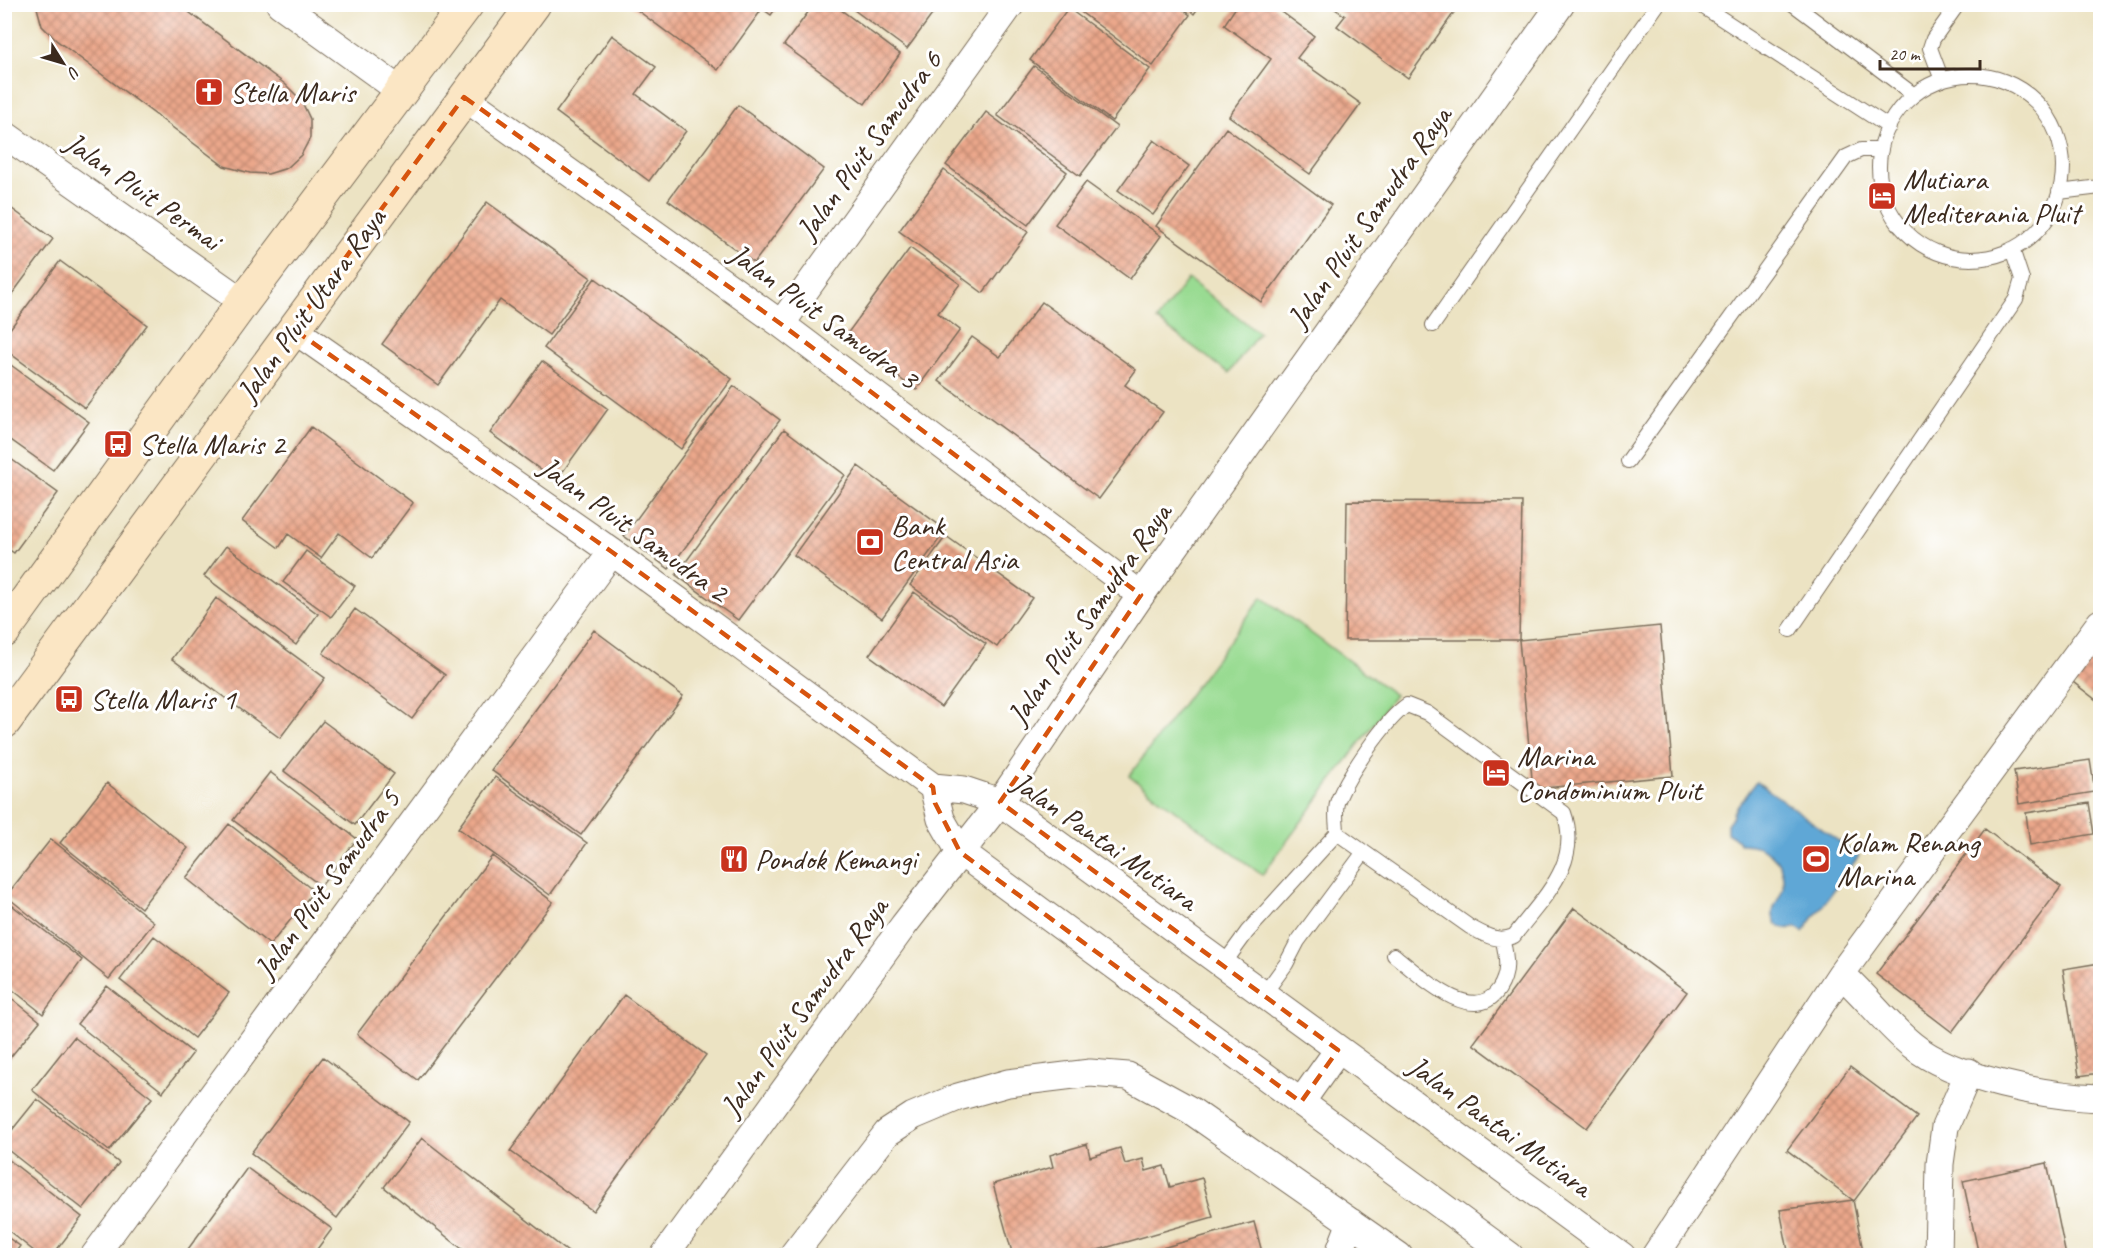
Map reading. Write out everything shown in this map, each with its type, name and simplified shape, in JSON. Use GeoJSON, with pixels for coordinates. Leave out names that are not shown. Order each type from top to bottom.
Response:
{"type":"FeatureCollection","features":[{"type":"Feature","properties":{"kind":"street"},"geometry":{"type":"LineString","coordinates":[[280,4],[402,92]]}},
{"type":"Feature","properties":{"kind":"street","name":"Jalan Pluit Utara Raya"},"geometry":{"type":"LineString","coordinates":[[4,631],[243,302],[467,4]]}},
{"type":"Feature","properties":{"kind":"street","name":"Jalan Pluit Utara Raya"},"geometry":{"type":"LineString","coordinates":[[4,722],[534,4]]}},
{"type":"Feature","properties":{"kind":"street","name":"Jalan Pluit Samudra 6"},"geometry":{"type":"LineString","coordinates":[[781,324],[1011,4]]}},
{"type":"Feature","properties":{"kind":"street","name":"Jalan Pluit Samudra Raya"},"geometry":{"type":"LineString","coordinates":[[664,1256],[904,925],[1000,802],[1141,595],[1561,4]]}},
{"type":"Feature","properties":{"kind":"street","name":"Jalan Pluit Samudra 3"},"geometry":{"type":"LineString","coordinates":[[464,97],[781,324],[1141,595]]}},
{"type":"Feature","properties":{"kind":"street","name":"Jalan Pluit Permai"},"geometry":{"type":"LineString","coordinates":[[4,134],[243,302]]}},
{"type":"Feature","properties":{"kind":"street","name":"Jalan Pluit Samudra 2"},"geometry":{"type":"LineString","coordinates":[[293,329],[612,552],[933,787]]}},
{"type":"Feature","properties":{"kind":"street","name":"Jalan Pluit Samudra 5"},"geometry":{"type":"LineString","coordinates":[[94,1256],[612,552]]}},
{"type":"Feature","properties":{"kind":"street"},"geometry":{"type":"LineString","coordinates":[[1655,1256],[1840,974],[2100,623]]}},
{"type":"Feature","properties":{"kind":"street"},"geometry":{"type":"LineString","coordinates":[[933,787],[940,819],[960,852],[1510,1256]]}},
{"type":"Feature","properties":{"kind":"street","name":"Jalan Pantai Mutiara"},"geometry":{"type":"LineString","coordinates":[[933,787],[964,790],[1000,802],[1622,1256]]}},
{"type":"Feature","properties":{"kind":"street"},"geometry":{"type":"LineString","coordinates":[[1840,974],[1914,1046],[1970,1072],[2021,1089],[2063,1096],[2100,1098]]}},
{"type":"Feature","properties":{"kind":"street"},"geometry":{"type":"LineString","coordinates":[[1301,1102],[1338,1050]]}},
{"type":"Feature","properties":{"kind":"street"},"geometry":{"type":"LineString","coordinates":[[792,1256],[887,1133],[913,1116],[958,1097],[1008,1083],[1090,1072],[1128,1076],[1190,1110],[1399,1256]]}},
{"type":"Feature","properties":{"kind":"street"},"geometry":{"type":"LineString","coordinates":[[1938,1256],[1940,1164],[1945,1126],[1970,1072]]}},
{"type":"Feature","properties":{"kind":"street"},"geometry":{"type":"LineString","coordinates":[[1338,1256],[1352,1222]]}},
{"type":"Feature","properties":{"kind":"lane"},"geometry":{"type":"LineString","coordinates":[[1433,326],[1658,4]]}},
{"type":"Feature","properties":{"kind":"lane"},"geometry":{"type":"LineString","coordinates":[[1699,4],[1889,127]]}},
{"type":"Feature","properties":{"kind":"lane"},"geometry":{"type":"LineString","coordinates":[[1793,4],[1914,95]]}},
{"type":"Feature","properties":{"kind":"lane"},"geometry":{"type":"LineString","coordinates":[[1942,80],[1930,48],[1933,39],[1958,4]]}},
{"type":"Feature","properties":{"kind":"lane"},"geometry":{"type":"LineString","coordinates":[[1964,75],[1986,76],[2007,82],[2026,93],[2042,109],[2054,127],[2061,148],[2063,170],[2059,192],[2042,225],[2012,249],[1988,258],[1963,259],[1938,253],[1915,241],[1898,223],[1885,201],[1880,176],[1881,150],[1889,127],[1900,109],[1914,95],[1942,80],[1964,75]]}},
{"type":"Feature","properties":{"kind":"lane"},"geometry":{"type":"LineString","coordinates":[[1629,461],[1846,157],[1861,150],[1881,150]]}},
{"type":"Feature","properties":{"kind":"lane"},"geometry":{"type":"LineString","coordinates":[[2059,192],[2100,187]]}},
{"type":"Feature","properties":{"kind":"lane"},"geometry":{"type":"LineString","coordinates":[[1790,630],[2016,299],[2022,279],[2012,249]]}},
{"type":"Feature","properties":{"kind":"lane"},"geometry":{"type":"LineString","coordinates":[[1223,965],[1247,932],[1337,833],[1337,801],[1394,714],[1407,705],[1428,713],[1564,813],[1570,832],[1568,857],[1558,877],[1514,936],[1503,941],[1488,937],[1470,927],[1337,833]]}},
{"type":"Feature","properties":{"kind":"lane"},"geometry":{"type":"LineString","coordinates":[[1264,994],[1286,964],[1298,941],[1364,852]]}},
{"type":"Feature","properties":{"kind":"lane"},"geometry":{"type":"LineString","coordinates":[[1394,955],[1443,993],[1467,1003],[1482,1003],[1495,995],[1505,979],[1508,963],[1503,941]]}},
{"type":"Feature","properties":{"kind":"highlighted area"},"geometry":{"type":"Polygon","coordinates":[[[464,97],[781,324],[1141,595],[1000,802],[1338,1050],[1301,1102],[960,852],[935,803],[933,787],[612,552],[293,329],[464,97]]]}},
{"type":"Feature","properties":{"kind":"green space"},"geometry":{"type":"Polygon","coordinates":[[[1188,279],[1259,333],[1229,373],[1157,320],[1188,279]]]}},
{"type":"Feature","properties":{"kind":"green space"},"geometry":{"type":"Polygon","coordinates":[[[1262,597],[1395,695],[1262,875],[1129,776],[1262,597]]]}},
{"type":"Feature","properties":{"kind":"water","name":"Kolam Renang Marina"},"geometry":{"type":"Polygon","coordinates":[[[1756,781],[1859,856],[1803,932],[1796,927],[1780,926],[1773,917],[1774,906],[1783,887],[1781,868],[1777,861],[1757,846],[1739,844],[1738,840],[1727,833],[1727,824],[1733,813],[1756,781]]]}},
{"type":"Feature","properties":{"kind":"building","name":"Stella Maris"},"geometry":{"type":"Polygon","coordinates":[[[36,4],[178,4],[285,84],[301,100],[310,119],[310,138],[301,155],[287,168],[268,174],[250,173],[224,166],[56,40],[42,26],[36,4]]]}},
{"type":"Feature","properties":{"kind":"building"},"geometry":{"type":"Polygon","coordinates":[[[629,4],[749,4],[760,12],[718,70],[629,4]]]}},
{"type":"Feature","properties":{"kind":"building"},"geometry":{"type":"Polygon","coordinates":[[[756,4],[779,4],[771,15],[756,4]]]}},
{"type":"Feature","properties":{"kind":"building"},"geometry":{"type":"Polygon","coordinates":[[[814,4],[833,4],[900,54],[865,104],[784,45],[814,4]]]}},
{"type":"Feature","properties":{"kind":"building"},"geometry":{"type":"Polygon","coordinates":[[[846,4],[940,4],[907,49],[846,4]]]}},
{"type":"Feature","properties":{"kind":"building"},"geometry":{"type":"Polygon","coordinates":[[[1070,4],[1175,4],[1190,15],[1153,66],[1070,4]]]}},
{"type":"Feature","properties":{"kind":"building"},"geometry":{"type":"Polygon","coordinates":[[[1182,4],[1201,4],[1194,14],[1182,4]]]}},
{"type":"Feature","properties":{"kind":"building"},"geometry":{"type":"Polygon","coordinates":[[[1238,4],[1271,4],[1314,36],[1297,58],[1361,104],[1310,174],[1229,116],[1271,59],[1224,25],[1238,4]]]}},
{"type":"Feature","properties":{"kind":"building"},"geometry":{"type":"Polygon","coordinates":[[[1328,4],[1460,4],[1408,78],[1337,26],[1345,16],[1328,4]]]}},
{"type":"Feature","properties":{"kind":"building"},"geometry":{"type":"Polygon","coordinates":[[[1068,8],[1150,69],[1112,121],[1030,60],[1068,8]]]}},
{"type":"Feature","properties":{"kind":"building"},"geometry":{"type":"Polygon","coordinates":[[[612,35],[656,67],[636,94],[686,131],[649,181],[556,112],[612,35]]]}},
{"type":"Feature","properties":{"kind":"building"},"geometry":{"type":"Polygon","coordinates":[[[1034,66],[1117,127],[1080,176],[997,115],[1034,66]]]}},
{"type":"Feature","properties":{"kind":"building"},"geometry":{"type":"Polygon","coordinates":[[[738,105],[824,169],[754,263],[668,200],[738,105]]]}},
{"type":"Feature","properties":{"kind":"building"},"geometry":{"type":"Polygon","coordinates":[[[986,112],[1067,172],[1028,225],[946,165],[986,112]]]}},
{"type":"Feature","properties":{"kind":"building"},"geometry":{"type":"Polygon","coordinates":[[[1226,128],[1331,205],[1261,302],[1156,226],[1226,128]]]}},
{"type":"Feature","properties":{"kind":"building"},"geometry":{"type":"Polygon","coordinates":[[[1154,140],[1189,166],[1153,215],[1118,190],[1154,140]]]}},
{"type":"Feature","properties":{"kind":"building"},"geometry":{"type":"Polygon","coordinates":[[[944,170],[1028,232],[983,293],[899,231],[944,170]]]}},
{"type":"Feature","properties":{"kind":"building"},"geometry":{"type":"Polygon","coordinates":[[[1086,182],[1161,236],[1130,279],[1055,224],[1086,182]]]}},
{"type":"Feature","properties":{"kind":"building"},"geometry":{"type":"Polygon","coordinates":[[[487,202],[591,278],[549,335],[500,300],[438,385],[382,344],[487,202]]]}},
{"type":"Feature","properties":{"kind":"building"},"geometry":{"type":"Polygon","coordinates":[[[4,203],[53,239],[4,305],[4,203]]]}},
{"type":"Feature","properties":{"kind":"building"},"geometry":{"type":"Polygon","coordinates":[[[910,248],[960,284],[938,313],[960,330],[916,390],[844,338],[910,248]]]}},
{"type":"Feature","properties":{"kind":"building"},"geometry":{"type":"Polygon","coordinates":[[[60,261],[147,325],[85,408],[4,349],[4,337],[60,261]]]}},
{"type":"Feature","properties":{"kind":"building"},"geometry":{"type":"Polygon","coordinates":[[[595,278],[732,379],[681,449],[544,348],[595,278]]]}},
{"type":"Feature","properties":{"kind":"building"},"geometry":{"type":"Polygon","coordinates":[[[1042,302],[1136,370],[1125,385],[1163,412],[1099,499],[939,381],[972,337],[1000,357],[1042,302]]]}},
{"type":"Feature","properties":{"kind":"building"},"geometry":{"type":"Polygon","coordinates":[[[4,360],[89,422],[53,470],[4,435],[4,360]]]}},
{"type":"Feature","properties":{"kind":"building"},"geometry":{"type":"Polygon","coordinates":[[[542,361],[608,409],[556,481],[490,433],[542,361]]]}},
{"type":"Feature","properties":{"kind":"building"},"geometry":{"type":"Polygon","coordinates":[[[734,386],[780,420],[669,569],[624,536],[734,386]]]}},
{"type":"Feature","properties":{"kind":"building"},"geometry":{"type":"Polygon","coordinates":[[[311,427],[413,503],[372,558],[339,533],[321,558],[288,534],[279,548],[242,521],[311,427]]]}},
{"type":"Feature","properties":{"kind":"building"},"geometry":{"type":"Polygon","coordinates":[[[784,429],[845,475],[738,620],[676,575],[784,429]]]}},
{"type":"Feature","properties":{"kind":"building"},"geometry":{"type":"Polygon","coordinates":[[[4,454],[58,493],[14,553],[4,546],[4,454]]]}},
{"type":"Feature","properties":{"kind":"building","name":"Bank Central Asia"},"geometry":{"type":"Polygon","coordinates":[[[858,466],[946,530],[882,618],[794,555],[858,466]]]}},
{"type":"Feature","properties":{"kind":"building"},"geometry":{"type":"Polygon","coordinates":[[[1347,501],[1522,502],[1519,640],[1345,640],[1347,501]]]}},
{"type":"Feature","properties":{"kind":"building"},"geometry":{"type":"Polygon","coordinates":[[[946,536],[1032,598],[997,647],[910,585],[946,536]]]}},
{"type":"Feature","properties":{"kind":"building"},"geometry":{"type":"Polygon","coordinates":[[[226,546],[318,614],[296,645],[204,576],[226,546]]]}},
{"type":"Feature","properties":{"kind":"building"},"geometry":{"type":"Polygon","coordinates":[[[306,551],[355,586],[331,617],[283,582],[306,551]]]}},
{"type":"Feature","properties":{"kind":"building"},"geometry":{"type":"Polygon","coordinates":[[[914,592],[986,644],[941,707],[869,655],[914,592]]]}},
{"type":"Feature","properties":{"kind":"building"},"geometry":{"type":"Polygon","coordinates":[[[216,598],[325,678],[280,738],[172,659],[216,598]]]}},
{"type":"Feature","properties":{"kind":"building"},"geometry":{"type":"Polygon","coordinates":[[[355,609],[445,675],[412,719],[323,653],[355,609]]]}},
{"type":"Feature","properties":{"kind":"building"},"geometry":{"type":"Polygon","coordinates":[[[1660,626],[1673,776],[1533,789],[1519,640],[1660,626]]]}},
{"type":"Feature","properties":{"kind":"building"},"geometry":{"type":"Polygon","coordinates":[[[594,630],[683,696],[581,835],[491,770],[594,630]]]}},
{"type":"Feature","properties":{"kind":"building"},"geometry":{"type":"Polygon","coordinates":[[[2100,645],[2100,703],[2073,682],[2100,645]]]}},
{"type":"Feature","properties":{"kind":"building"},"geometry":{"type":"Polygon","coordinates":[[[323,721],[394,774],[355,825],[284,771],[323,721]]]}},
{"type":"Feature","properties":{"kind":"building"},"geometry":{"type":"Polygon","coordinates":[[[2090,760],[2095,792],[2019,804],[2014,771],[2090,760]]]}},
{"type":"Feature","properties":{"kind":"building"},"geometry":{"type":"Polygon","coordinates":[[[270,772],[357,839],[321,886],[233,820],[270,772]]]}},
{"type":"Feature","properties":{"kind":"building"},"geometry":{"type":"Polygon","coordinates":[[[495,777],[587,843],[550,895],[458,828],[495,777]]]}},
{"type":"Feature","properties":{"kind":"building"},"geometry":{"type":"Polygon","coordinates":[[[107,783],[188,848],[141,908],[60,843],[107,783]]]}},
{"type":"Feature","properties":{"kind":"building"},"geometry":{"type":"Polygon","coordinates":[[[2089,803],[2094,834],[2030,845],[2026,813],[2089,803]]]}},
{"type":"Feature","properties":{"kind":"building"},"geometry":{"type":"Polygon","coordinates":[[[229,824],[314,891],[270,945],[186,878],[229,824]]]}},
{"type":"Feature","properties":{"kind":"building"},"geometry":{"type":"Polygon","coordinates":[[[1985,829],[2061,887],[1952,1032],[1876,974],[1985,829]]]}},
{"type":"Feature","properties":{"kind":"building"},"geometry":{"type":"Polygon","coordinates":[[[51,839],[154,922],[109,979],[6,896],[51,839]]]}},
{"type":"Feature","properties":{"kind":"building"},"geometry":{"type":"Polygon","coordinates":[[[492,856],[553,902],[418,1080],[357,1034],[492,856]]]}},
{"type":"Feature","properties":{"kind":"building"},"geometry":{"type":"Polygon","coordinates":[[[4,899],[82,960],[43,1014],[4,983],[4,899]]]}},
{"type":"Feature","properties":{"kind":"building"},"geometry":{"type":"Polygon","coordinates":[[[1574,908],[1687,992],[1587,1128],[1473,1044],[1574,908]]]}},
{"type":"Feature","properties":{"kind":"building"},"geometry":{"type":"Polygon","coordinates":[[[154,936],[229,993],[194,1038],[120,980],[154,936]]]}},
{"type":"Feature","properties":{"kind":"building"},"geometry":{"type":"Polygon","coordinates":[[[2100,963],[2100,1073],[2079,1076],[2063,969],[2100,963]]]}},
{"type":"Feature","properties":{"kind":"building"},"geometry":{"type":"Polygon","coordinates":[[[107,986],[193,1053],[163,1092],[77,1024],[107,986]]]}},
{"type":"Feature","properties":{"kind":"building"},"geometry":{"type":"Polygon","coordinates":[[[4,992],[40,1021],[4,1065],[4,992]]]}},
{"type":"Feature","properties":{"kind":"building"},"geometry":{"type":"Polygon","coordinates":[[[624,995],[706,1055],[593,1211],[510,1151],[624,995]]]}},
{"type":"Feature","properties":{"kind":"building"},"geometry":{"type":"Polygon","coordinates":[[[74,1037],[152,1098],[109,1151],[32,1090],[74,1037]]]}},
{"type":"Feature","properties":{"kind":"building"},"geometry":{"type":"Polygon","coordinates":[[[323,1057],[409,1122],[337,1218],[251,1153],[323,1057]]]}},
{"type":"Feature","properties":{"kind":"building"},"geometry":{"type":"Polygon","coordinates":[[[1850,1067],[1917,1117],[1854,1201],[1787,1150],[1850,1067]]]}},
{"type":"Feature","properties":{"kind":"building"},"geometry":{"type":"Polygon","coordinates":[[[37,1099],[119,1163],[83,1209],[4,1147],[4,1140],[37,1099]]]}},
{"type":"Feature","properties":{"kind":"building"},"geometry":{"type":"Polygon","coordinates":[[[422,1138],[573,1256],[471,1256],[384,1187],[422,1138]]]}},
{"type":"Feature","properties":{"kind":"building"},"geometry":{"type":"Polygon","coordinates":[[[1087,1144],[1090,1157],[1120,1148],[1125,1164],[1143,1159],[1146,1171],[1164,1166],[1170,1187],[1202,1178],[1213,1217],[1077,1256],[1013,1256],[993,1184],[1053,1167],[1050,1155],[1087,1144]]]}},
{"type":"Feature","properties":{"kind":"building"},"geometry":{"type":"Polygon","coordinates":[[[4,1156],[82,1217],[52,1256],[40,1256],[4,1227],[4,1156]]]}},
{"type":"Feature","properties":{"kind":"building"},"geometry":{"type":"Polygon","coordinates":[[[2047,1163],[2066,1256],[1979,1256],[1963,1181],[2047,1163]]]}},
{"type":"Feature","properties":{"kind":"building"},"geometry":{"type":"Polygon","coordinates":[[[247,1168],[332,1229],[312,1256],[183,1256],[247,1168]]]}},
{"type":"Feature","properties":{"kind":"building"},"geometry":{"type":"Polygon","coordinates":[[[1853,1200],[1864,1256],[1789,1256],[1780,1210],[1853,1200]]]}},
{"type":"Feature","properties":{"kind":"building"},"geometry":{"type":"Polygon","coordinates":[[[1254,1222],[1263,1256],[1137,1256],[1137,1255],[1254,1222]]]}},
{"type":"Feature","properties":{"kind":"building"},"geometry":{"type":"Polygon","coordinates":[[[4,1235],[20,1246],[13,1256],[4,1256],[4,1235]]]}},
{"type":"Feature","properties":{"kind":"place","name":"Stella Maris"},"geometry":{"type":"Point","coordinates":[209,92]}},
{"type":"Feature","properties":{"kind":"place","name":"Mutiara Mediterania Pluit"},"geometry":{"type":"Point","coordinates":[1882,196]}},
{"type":"Feature","properties":{"kind":"place","name":"Stella Maris 2"},"geometry":{"type":"Point","coordinates":[118,444]}},
{"type":"Feature","properties":{"kind":"place","name":"Bank Central Asia"},"geometry":{"type":"Point","coordinates":[870,542]}},
{"type":"Feature","properties":{"kind":"place","name":"Stella Maris 1"},"geometry":{"type":"Point","coordinates":[69,699]}},
{"type":"Feature","properties":{"kind":"place","name":"Marina Condominium Pluit"},"geometry":{"type":"Point","coordinates":[1496,773]}},
{"type":"Feature","properties":{"kind":"place","name":"Pondok Kemangi"},"geometry":{"type":"Point","coordinates":[734,859]}},
{"type":"Feature","properties":{"kind":"place","name":"Kolam Renang Marina"},"geometry":{"type":"Point","coordinates":[1816,859]}}]}
